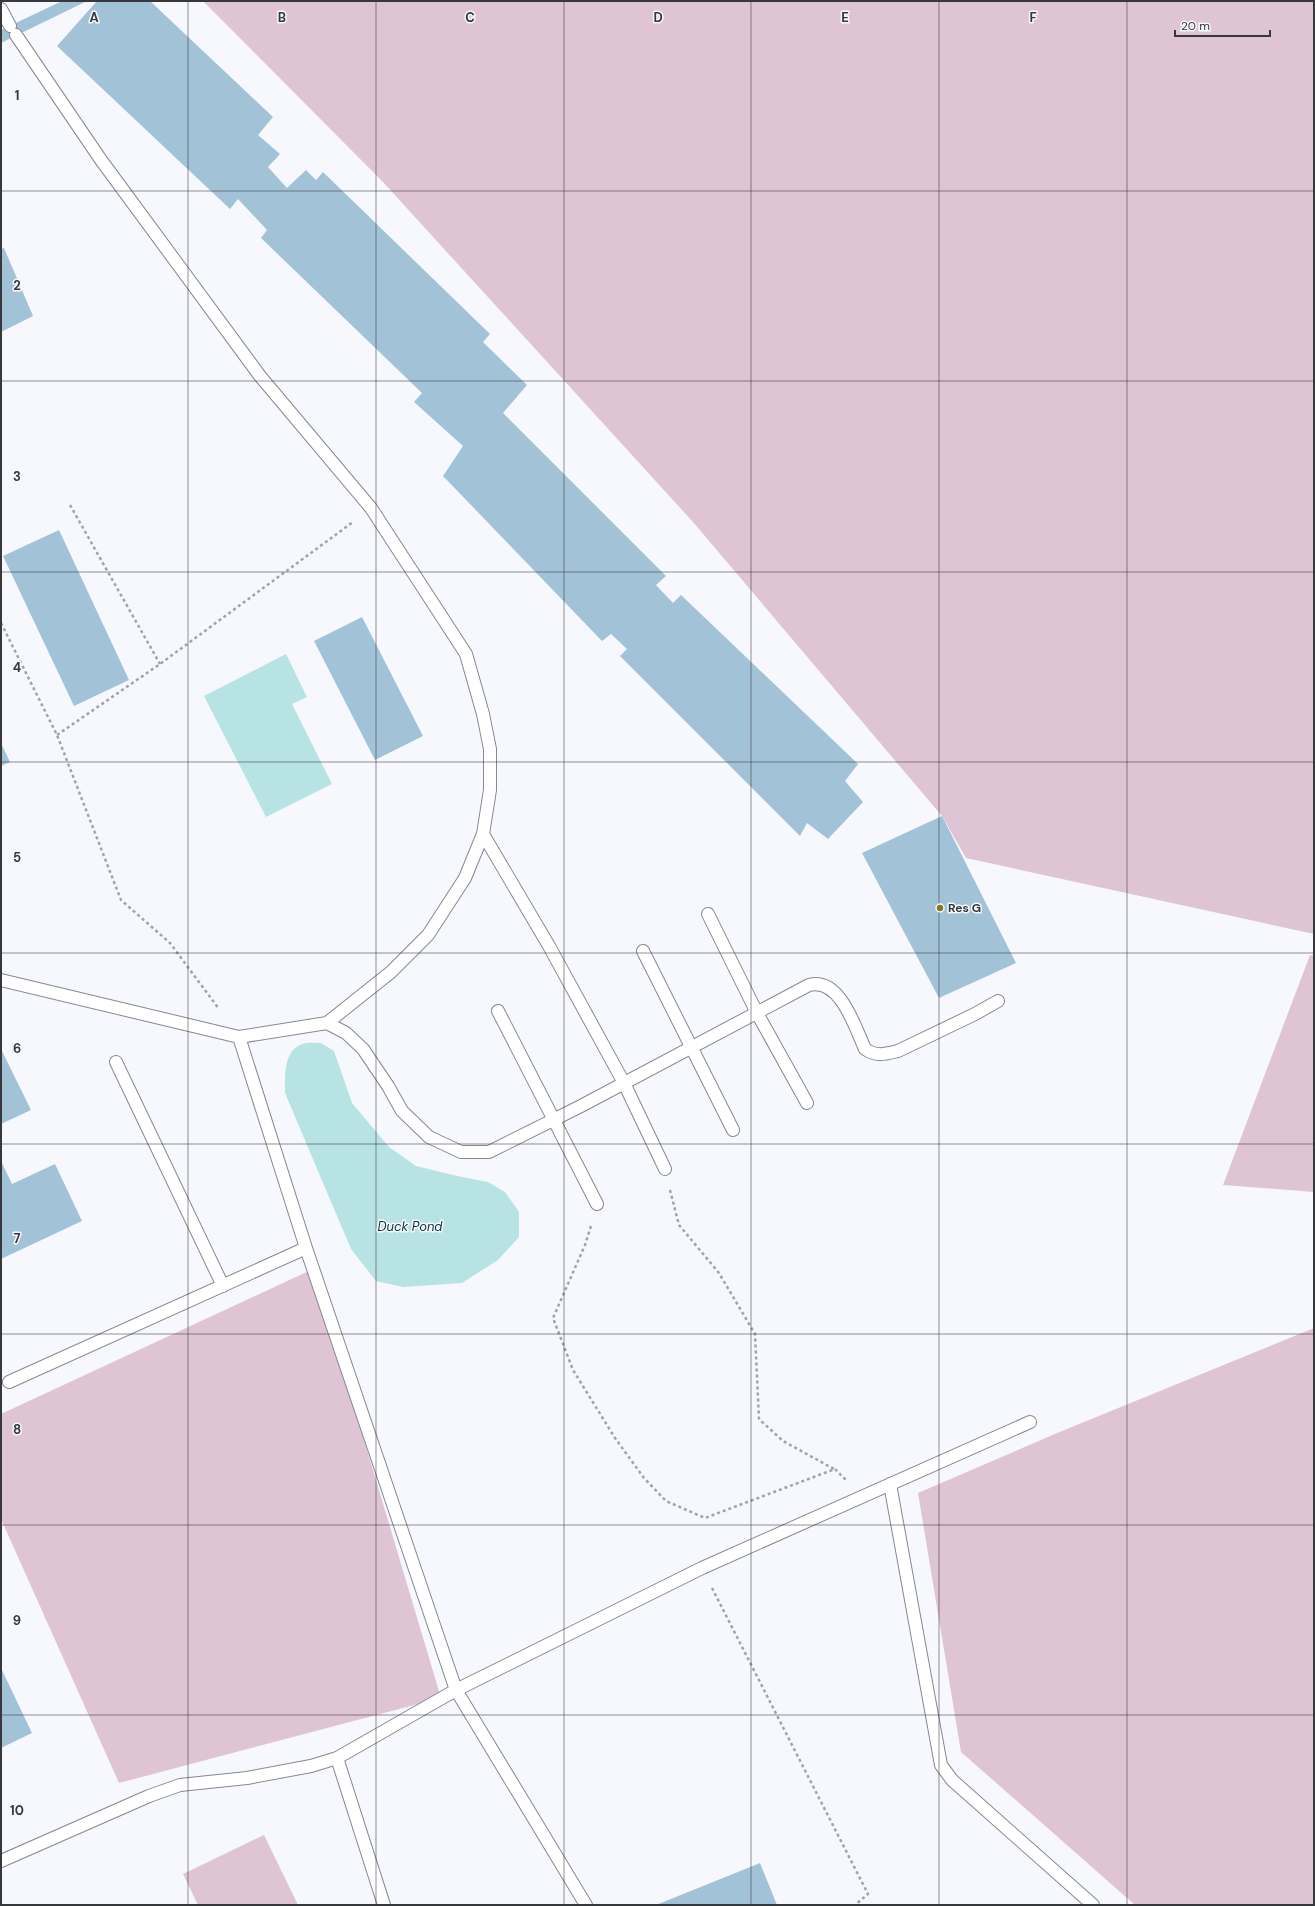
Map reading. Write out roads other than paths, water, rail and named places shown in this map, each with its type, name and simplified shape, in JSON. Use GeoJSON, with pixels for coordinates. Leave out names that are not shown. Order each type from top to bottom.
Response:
{"type":"FeatureCollection","features":[{"type":"Feature","properties":{"kind":"lane"},"geometry":{"type":"LineString","coordinates":[[1,9],[13,30],[101,160],[255,370],[371,508],[466,654],[483,714],[490,748],[490,790],[483,834],[465,878],[428,935],[391,972],[327,1023],[239,1036],[1,980]]}},
{"type":"Feature","properties":{"kind":"lane"},"geometry":{"type":"LineString","coordinates":[[483,834],[550,946],[624,1083],[665,1169]]}},
{"type":"Feature","properties":{"kind":"lane"},"geometry":{"type":"LineString","coordinates":[[708,914],[757,1013],[807,1104]]}},
{"type":"Feature","properties":{"kind":"lane"},"geometry":{"type":"LineString","coordinates":[[643,951],[732,1130]]}},
{"type":"Feature","properties":{"kind":"lane"},"geometry":{"type":"LineString","coordinates":[[327,1023],[346,1033],[363,1049],[388,1086],[402,1111],[429,1137],[461,1152],[489,1152],[624,1083],[809,985],[816,983],[824,985],[839,996],[865,1049],[873,1054],[885,1055],[898,1051],[947,1028],[998,1001]]}},
{"type":"Feature","properties":{"kind":"lane"},"geometry":{"type":"LineString","coordinates":[[498,1011],[598,1204]]}},
{"type":"Feature","properties":{"kind":"lane"},"geometry":{"type":"LineString","coordinates":[[239,1036],[306,1248],[456,1690],[586,1905]]}},
{"type":"Feature","properties":{"kind":"lane"},"geometry":{"type":"LineString","coordinates":[[116,1062],[223,1286]]}},
{"type":"Feature","properties":{"kind":"lane"},"geometry":{"type":"LineString","coordinates":[[9,1382],[306,1248]]}},
{"type":"Feature","properties":{"kind":"lane"},"geometry":{"type":"LineString","coordinates":[[1,1861],[149,1796],[180,1785],[247,1778],[311,1766],[337,1758],[456,1690],[702,1568],[1030,1422]]}},
{"type":"Feature","properties":{"kind":"lane"},"geometry":{"type":"LineString","coordinates":[[890,1484],[942,1764],[952,1780],[1094,1905]]}},
{"type":"Feature","properties":{"kind":"lane"},"geometry":{"type":"LineString","coordinates":[[337,1758],[384,1905]]}},
{"type":"Feature","properties":{"kind":"water"},"geometry":{"type":"Polygon","coordinates":[[[286,654],[307,697],[292,704],[332,784],[266,817],[204,696],[286,654]]]}},
{"type":"Feature","properties":{"kind":"water","name":"Duck Pond"},"geometry":{"type":"Polygon","coordinates":[[[321,1043],[334,1051],[352,1103],[389,1147],[416,1166],[488,1182],[505,1192],[519,1212],[519,1237],[498,1260],[462,1283],[403,1287],[376,1281],[351,1249],[285,1093],[286,1065],[291,1052],[302,1044],[321,1043]]]}},
{"type":"Feature","properties":{"kind":"place","name":"Res G"},"geometry":{"type":"Point","coordinates":[940,908]}}]}
